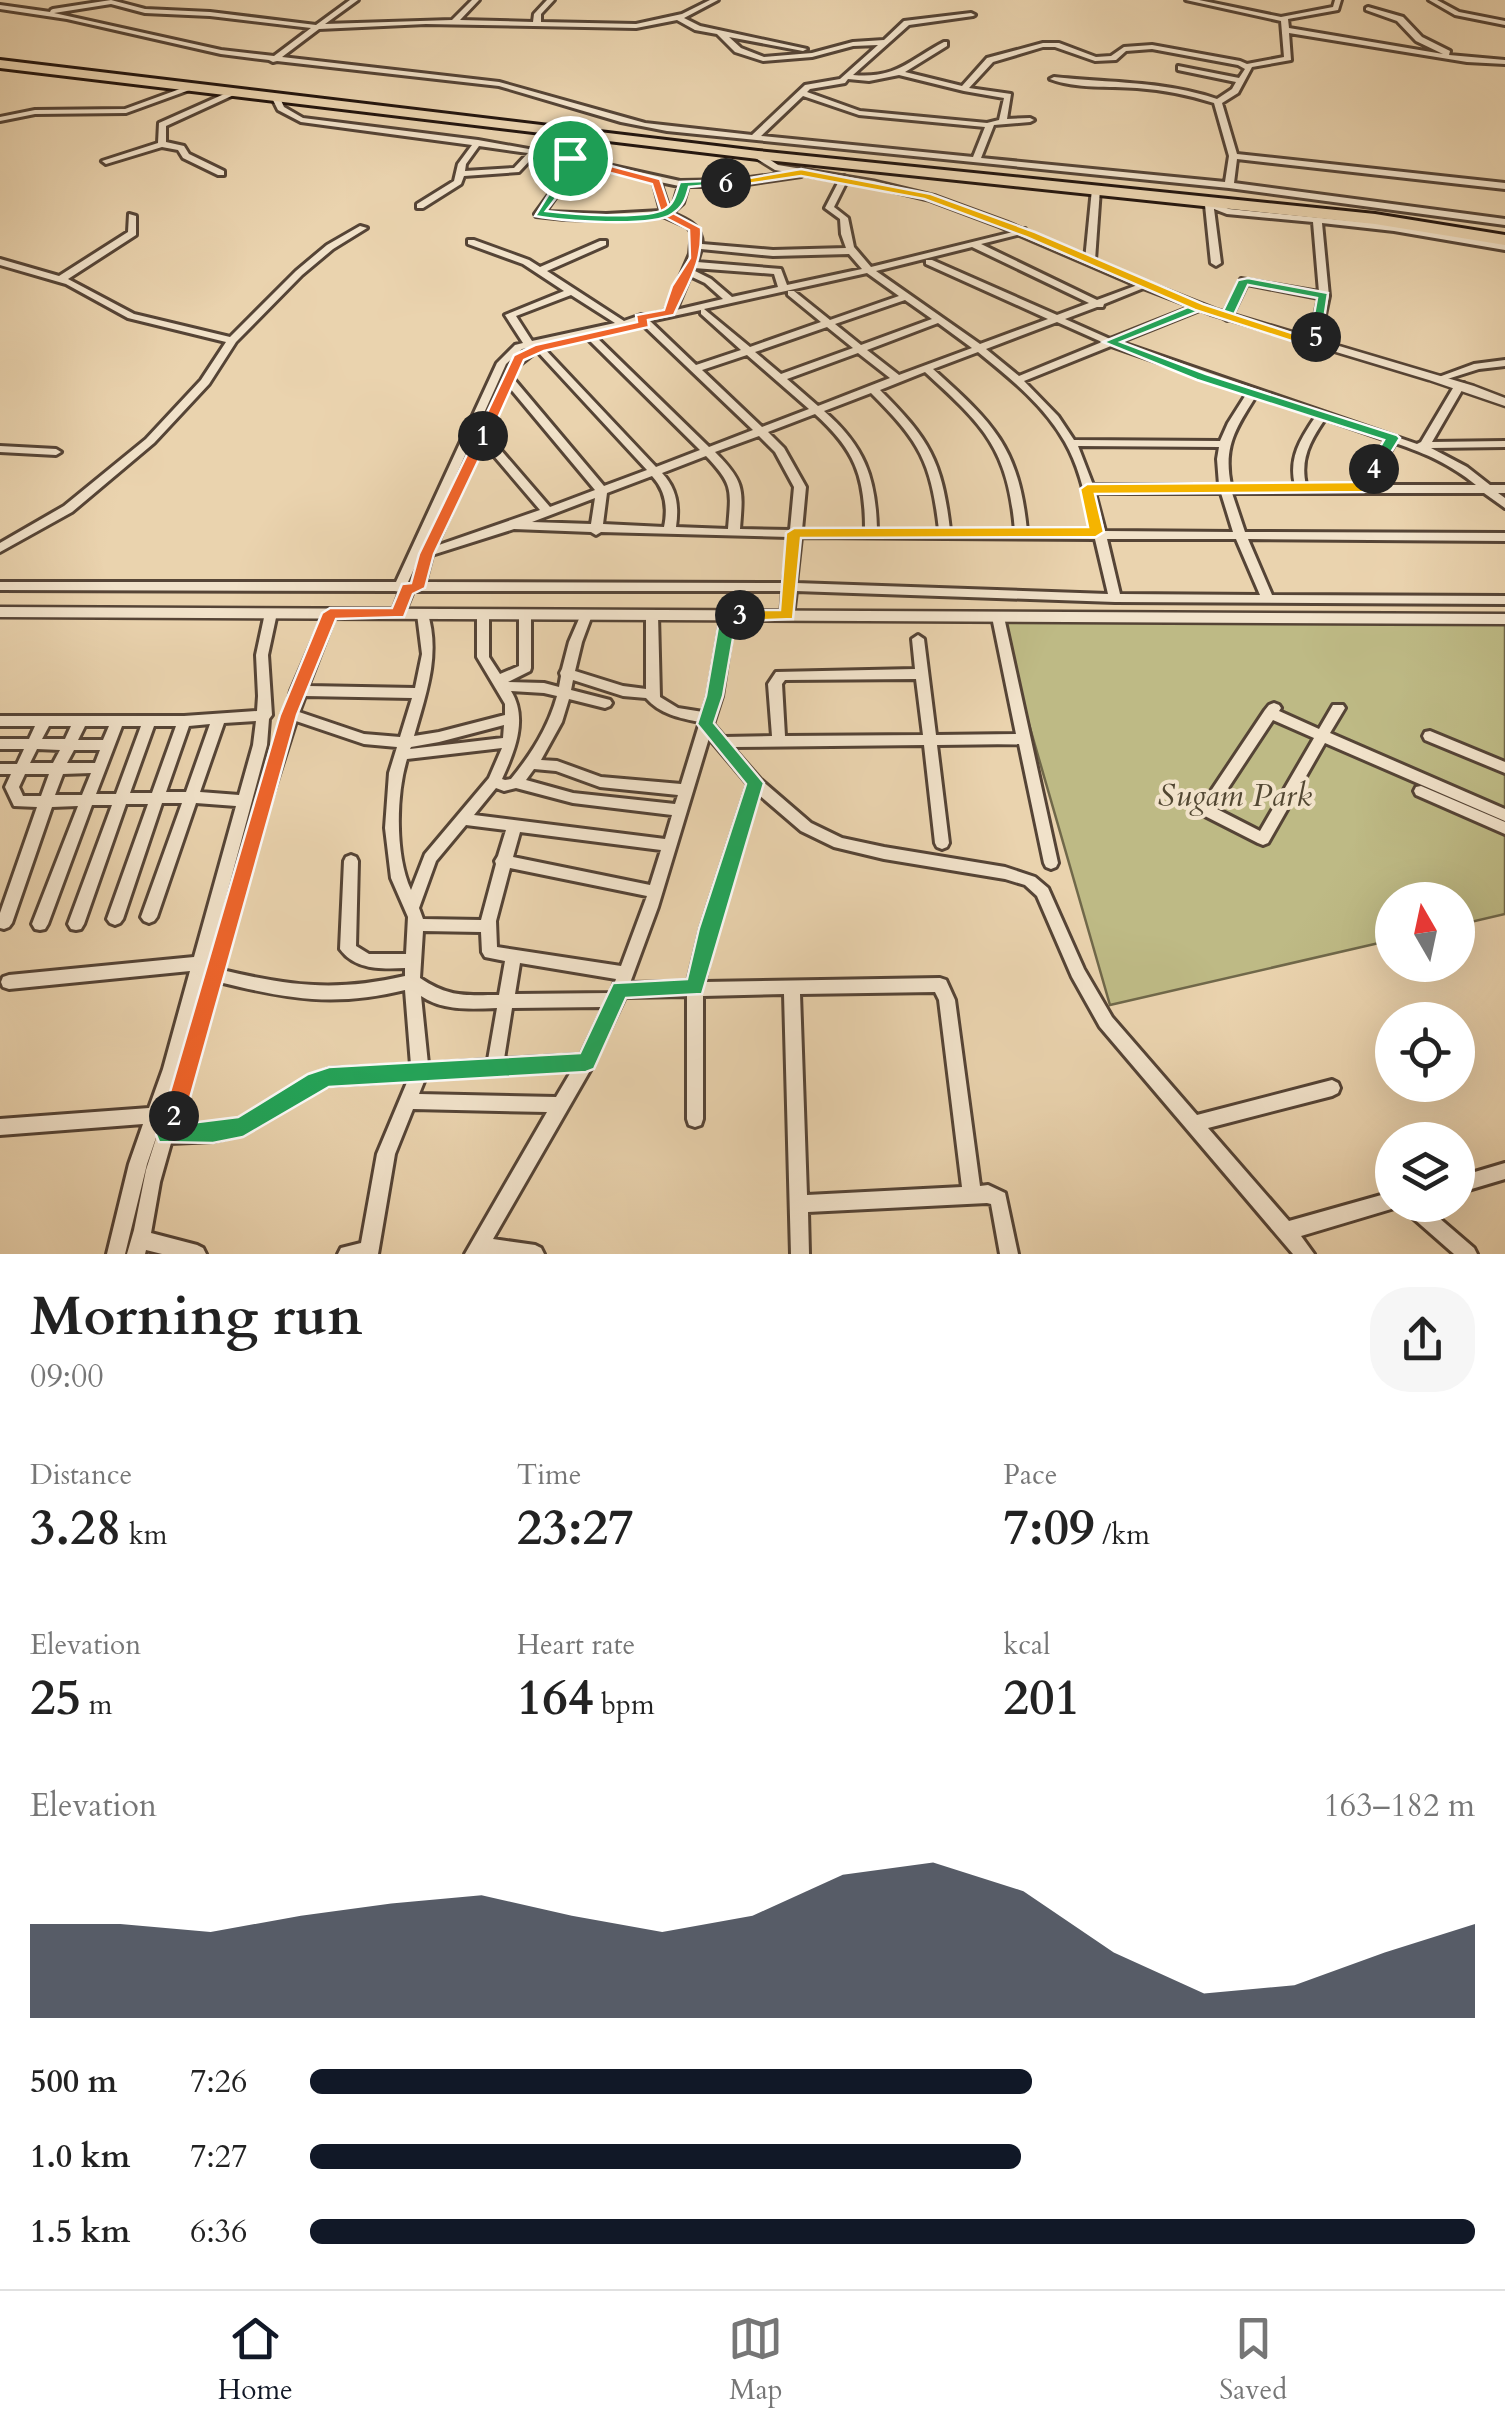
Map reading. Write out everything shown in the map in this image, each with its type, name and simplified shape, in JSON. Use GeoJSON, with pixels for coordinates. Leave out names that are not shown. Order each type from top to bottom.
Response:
{"type":"FeatureCollection","features":[{"type":"Feature","properties":{"kind":"highway"},"geometry":{"type":"LineString","coordinates":[[0,56],[740,144],[1326,204],[1505,230]]}},
{"type":"Feature","properties":{"kind":"highway"},"geometry":{"type":"LineString","coordinates":[[0,64],[758,155],[1375,219],[1505,244]]}},
{"type":"Feature","properties":{"kind":"street"},"geometry":{"type":"LineString","coordinates":[[273,60],[355,0]]}},
{"type":"Feature","properties":{"kind":"street"},"geometry":{"type":"LineString","coordinates":[[454,22],[476,0]]}},
{"type":"Feature","properties":{"kind":"street"},"geometry":{"type":"LineString","coordinates":[[537,22],[538,14],[551,0]]}},
{"type":"Feature","properties":{"kind":"street"},"geometry":{"type":"LineString","coordinates":[[40,13],[103,2],[145,12],[210,14],[317,27],[454,22],[636,26],[678,18],[715,0]]}},
{"type":"Feature","properties":{"kind":"street"},"geometry":{"type":"LineString","coordinates":[[1189,0],[1284,25],[1453,58],[1505,62]]}},
{"type":"Feature","properties":{"kind":"street"},"geometry":{"type":"LineString","coordinates":[[964,89],[990,60],[1043,45],[1103,59],[1113,58],[1124,49],[1178,49],[1247,66],[1288,58],[1284,25],[1293,14],[1336,9],[1338,0]]}},
{"type":"Feature","properties":{"kind":"street"},"geometry":{"type":"LineString","coordinates":[[1432,0],[1456,14],[1505,23]]}},
{"type":"Feature","properties":{"kind":"street"},"geometry":{"type":"LineString","coordinates":[[0,7],[273,60],[498,84],[536,92],[627,124],[1228,185],[1505,222]]}},
{"type":"Feature","properties":{"kind":"street"},"geometry":{"type":"LineString","coordinates":[[1368,9],[1400,20],[1418,40],[1453,58]]}},
{"type":"Feature","properties":{"kind":"street"},"geometry":{"type":"LineString","coordinates":[[752,139],[802,92],[815,84],[838,82],[846,77],[907,23],[971,14]]}},
{"type":"Feature","properties":{"kind":"street"},"geometry":{"type":"LineString","coordinates":[[678,18],[722,34],[739,34],[822,53]]}},
{"type":"Feature","properties":{"kind":"street"},"geometry":{"type":"LineString","coordinates":[[722,34],[738,50],[763,59],[887,42]]}},
{"type":"Feature","properties":{"kind":"street"},"geometry":{"type":"LineString","coordinates":[[846,77],[869,79],[899,72],[944,44]]}},
{"type":"Feature","properties":{"kind":"street"},"geometry":{"type":"LineString","coordinates":[[1218,102],[1235,91],[1247,66]]}},
{"type":"Feature","properties":{"kind":"street"},"geometry":{"type":"LineString","coordinates":[[1180,68],[1240,81]]}},
{"type":"Feature","properties":{"kind":"street"},"geometry":{"type":"LineString","coordinates":[[899,72],[1008,96],[1003,120]]}},
{"type":"Feature","properties":{"kind":"street"},"geometry":{"type":"LineString","coordinates":[[1054,78],[1105,86],[1135,82],[1174,86],[1218,102]]}},
{"type":"Feature","properties":{"kind":"street"},"geometry":{"type":"LineString","coordinates":[[0,119],[35,112],[126,110],[190,88]]}},
{"type":"Feature","properties":{"kind":"street"},"geometry":{"type":"LineString","coordinates":[[802,92],[859,113],[988,125],[1003,120],[1030,120]]}},
{"type":"Feature","properties":{"kind":"street"},"geometry":{"type":"LineString","coordinates":[[162,144],[160,129],[166,122],[234,93]]}},
{"type":"Feature","properties":{"kind":"street"},"geometry":{"type":"LineString","coordinates":[[276,98],[281,108],[302,120],[360,131],[534,151],[656,182],[734,183],[801,173]]}},
{"type":"Feature","properties":{"kind":"street"},"geometry":{"type":"LineString","coordinates":[[1218,102],[1233,156],[1228,185]]}},
{"type":"Feature","properties":{"kind":"street"},"geometry":{"type":"LineString","coordinates":[[975,161],[988,125]]}},
{"type":"Feature","properties":{"kind":"street"},"geometry":{"type":"LineString","coordinates":[[600,136],[562,166],[563,181],[539,214],[584,220],[666,214],[695,228],[698,246],[670,312]]}},
{"type":"Feature","properties":{"kind":"street"},"geometry":{"type":"LineString","coordinates":[[420,206],[454,186],[462,164],[478,142]]}},
{"type":"Feature","properties":{"kind":"street"},"geometry":{"type":"LineString","coordinates":[[106,161],[162,144],[181,148],[186,156],[221,173]]}},
{"type":"Feature","properties":{"kind":"street"},"geometry":{"type":"LineString","coordinates":[[461,174],[516,170],[534,151]]}},
{"type":"Feature","properties":{"kind":"street"},"geometry":{"type":"LineString","coordinates":[[758,155],[775,167],[927,196],[1227,317],[1441,378],[1505,402]]}},
{"type":"Feature","properties":{"kind":"street"},"geometry":{"type":"LineString","coordinates":[[1233,156],[1505,186]]}},
{"type":"Feature","properties":{"kind":"street"},"geometry":{"type":"LineString","coordinates":[[844,179],[829,208],[844,218],[850,251],[872,272],[1017,380],[1071,443],[1115,598]]}},
{"type":"Feature","properties":{"kind":"street"},"geometry":{"type":"LineString","coordinates":[[656,182],[666,214]]}},
{"type":"Feature","properties":{"kind":"street"},"geometry":{"type":"LineString","coordinates":[[666,214],[680,201],[684,184]]}},
{"type":"Feature","properties":{"kind":"street"},"geometry":{"type":"LineString","coordinates":[[1090,260],[1096,189]]}},
{"type":"Feature","properties":{"kind":"street"},"geometry":{"type":"LineString","coordinates":[[1216,263],[1205,203],[1237,212],[1505,244]]}},
{"type":"Feature","properties":{"kind":"street"},"geometry":{"type":"LineString","coordinates":[[62,279],[133,233],[132,216]]}},
{"type":"Feature","properties":{"kind":"street"},"geometry":{"type":"LineString","coordinates":[[1314,344],[1324,296],[1317,220]]}},
{"type":"Feature","properties":{"kind":"street"},"geometry":{"type":"LineString","coordinates":[[0,548],[68,508],[150,441],[205,382],[232,340],[311,263],[363,228]]}},
{"type":"Feature","properties":{"kind":"street"},"geometry":{"type":"LineString","coordinates":[[872,272],[929,262],[1026,233]]}},
{"type":"Feature","properties":{"kind":"street"},"geometry":{"type":"LineString","coordinates":[[471,242],[512,255],[620,322]]}},
{"type":"Feature","properties":{"kind":"street"},"geometry":{"type":"LineString","coordinates":[[538,270],[603,243]]}},
{"type":"Feature","properties":{"kind":"street"},"geometry":{"type":"LineString","coordinates":[[698,246],[788,253],[850,251]]}},
{"type":"Feature","properties":{"kind":"street"},"geometry":{"type":"LineString","coordinates":[[398,613],[507,355],[620,322],[704,312],[978,248],[1100,304]]}},
{"type":"Feature","properties":{"kind":"street"},"geometry":{"type":"LineString","coordinates":[[0,262],[62,279],[131,316],[232,340]]}},
{"type":"Feature","properties":{"kind":"street"},"geometry":{"type":"LineString","coordinates":[[929,262],[1109,342],[1252,394],[1420,445],[1505,444]]}},
{"type":"Feature","properties":{"kind":"street"},"geometry":{"type":"LineString","coordinates":[[691,268],[778,271],[787,291],[897,379]]}},
{"type":"Feature","properties":{"kind":"street"},"geometry":{"type":"LineString","coordinates":[[691,268],[730,300]]}},
{"type":"Feature","properties":{"kind":"street"},"geometry":{"type":"LineString","coordinates":[[1227,317],[1244,282],[1324,296]]}},
{"type":"Feature","properties":{"kind":"street"},"geometry":{"type":"LineString","coordinates":[[426,554],[548,512],[1146,285]]}},
{"type":"Feature","properties":{"kind":"street"},"geometry":{"type":"LineString","coordinates":[[408,588],[518,358],[534,347],[591,336],[670,312],[787,291]]}},
{"type":"Feature","properties":{"kind":"street"},"geometry":{"type":"LineString","coordinates":[[569,292],[545,304],[512,312],[511,319],[655,470],[672,496],[669,531]]}},
{"type":"Feature","properties":{"kind":"street"},"geometry":{"type":"LineString","coordinates":[[695,370],[905,296]]}},
{"type":"Feature","properties":{"kind":"street"},"geometry":{"type":"LineString","coordinates":[[1017,380],[1199,307]]}},
{"type":"Feature","properties":{"kind":"street"},"geometry":{"type":"LineString","coordinates":[[704,312],[855,448],[872,496],[871,534]]}},
{"type":"Feature","properties":{"kind":"street"},"geometry":{"type":"LineString","coordinates":[[780,378],[937,320]]}},
{"type":"Feature","properties":{"kind":"street"},"geometry":{"type":"LineString","coordinates":[[642,321],[760,432],[792,468],[800,487],[788,616]]}},
{"type":"Feature","properties":{"kind":"street"},"geometry":{"type":"LineString","coordinates":[[591,336],[728,472],[737,492],[734,533]]}},
{"type":"Feature","properties":{"kind":"street"},"geometry":{"type":"LineString","coordinates":[[1441,378],[1478,366],[1505,364]]}},
{"type":"Feature","properties":{"kind":"street"},"geometry":{"type":"LineString","coordinates":[[927,369],[973,410],[997,438],[1012,469],[1019,497],[1021,533]]}},
{"type":"Feature","properties":{"kind":"street"},"geometry":{"type":"LineString","coordinates":[[508,380],[602,491],[596,531]]}},
{"type":"Feature","properties":{"kind":"street"},"geometry":{"type":"LineString","coordinates":[[1420,445],[1460,384]]}},
{"type":"Feature","properties":{"kind":"street"},"geometry":{"type":"LineString","coordinates":[[873,389],[912,426],[928,449],[938,473],[945,534]]}},
{"type":"Feature","properties":{"kind":"street"},"geometry":{"type":"LineString","coordinates":[[1252,394],[1224,444],[1226,489],[1268,599]]}},
{"type":"Feature","properties":{"kind":"street"},"geometry":{"type":"LineString","coordinates":[[1301,489],[1296,466],[1298,454],[1322,416]]}},
{"type":"Feature","properties":{"kind":"street"},"geometry":{"type":"LineString","coordinates":[[483,436],[548,512]]}},
{"type":"Feature","properties":{"kind":"street"},"geometry":{"type":"LineString","coordinates":[[1364,487],[1392,438]]}},
{"type":"Feature","properties":{"kind":"street"},"geometry":{"type":"LineString","coordinates":[[1071,443],[1224,444]]}},
{"type":"Feature","properties":{"kind":"street"},"geometry":{"type":"LineString","coordinates":[[1420,445],[1463,469],[1505,504]]}},
{"type":"Feature","properties":{"kind":"street"},"geometry":{"type":"LineString","coordinates":[[0,449],[56,452]]}},
{"type":"Feature","properties":{"kind":"street"},"geometry":{"type":"LineString","coordinates":[[1087,489],[1505,489]]}},
{"type":"Feature","properties":{"kind":"street"},"geometry":{"type":"LineString","coordinates":[[513,525],[734,533],[1505,537]]}},
{"type":"Feature","properties":{"kind":"street"},"geometry":{"type":"LineString","coordinates":[[0,586],[790,586],[1115,598],[1505,600]]}},
{"type":"Feature","properties":{"kind":"street"},"geometry":{"type":"LineString","coordinates":[[0,612],[1505,620]]}},
{"type":"Feature","properties":{"kind":"street"},"geometry":{"type":"LineString","coordinates":[[197,1254],[139,1247],[149,1187],[167,1135],[165,1114],[199,963],[265,715],[262,655],[271,613]]}},
{"type":"Feature","properties":{"kind":"street"},"geometry":{"type":"LineString","coordinates":[[116,1254],[216,975],[288,715],[330,613]]}},
{"type":"Feature","properties":{"kind":"street"},"geometry":{"type":"LineString","coordinates":[[414,905],[398,878],[392,850],[402,750],[428,654],[422,614]]}},
{"type":"Feature","properties":{"kind":"street"},"geometry":{"type":"LineString","coordinates":[[348,1254],[368,1254],[386,1154],[420,1070],[412,981],[414,905],[430,858],[494,780],[510,742],[512,704],[483,657],[483,614]]}},
{"type":"Feature","properties":{"kind":"street"},"geometry":{"type":"LineString","coordinates":[[500,683],[525,668],[526,614]]}},
{"type":"Feature","properties":{"kind":"street"},"geometry":{"type":"LineString","coordinates":[[516,783],[532,764],[555,722],[574,638],[586,615]]}},
{"type":"Feature","properties":{"kind":"street"},"geometry":{"type":"LineString","coordinates":[[652,615],[653,694],[660,706],[706,721],[755,783],[806,827],[839,843],[1030,881],[1043,892],[1078,972],[1106,1022],[1305,1254]]}},
{"type":"Feature","properties":{"kind":"street"},"geometry":{"type":"LineString","coordinates":[[532,1254],[476,1250],[586,1062],[621,988],[655,892],[706,721],[728,615]]}},
{"type":"Feature","properties":{"kind":"street"},"geometry":{"type":"LineString","coordinates":[[998,617],[1051,864]]}},
{"type":"Feature","properties":{"kind":"street"},"geometry":{"type":"LineString","coordinates":[[918,639],[942,843]]}},
{"type":"Feature","properties":{"kind":"street"},"geometry":{"type":"LineString","coordinates":[[566,673],[622,692],[653,694]]}},
{"type":"Feature","properties":{"kind":"street"},"geometry":{"type":"LineString","coordinates":[[779,741],[775,684],[781,676],[922,674]]}},
{"type":"Feature","properties":{"kind":"street"},"geometry":{"type":"LineString","coordinates":[[500,683],[564,692],[605,703]]}},
{"type":"Feature","properties":{"kind":"street"},"geometry":{"type":"LineString","coordinates":[[298,690],[420,693]]}},
{"type":"Feature","properties":{"kind":"street"},"geometry":{"type":"LineString","coordinates":[[1338,708],[1322,736],[1263,838],[1206,810],[1272,711],[1322,736],[1505,815]]}},
{"type":"Feature","properties":{"kind":"street"},"geometry":{"type":"LineString","coordinates":[[0,720],[116,722],[265,715]]}},
{"type":"Feature","properties":{"kind":"street"},"geometry":{"type":"LineString","coordinates":[[288,715],[318,720],[362,739],[402,750],[510,742]]}},
{"type":"Feature","properties":{"kind":"street"},"geometry":{"type":"LineString","coordinates":[[149,917],[219,718]]}},
{"type":"Feature","properties":{"kind":"street"},"geometry":{"type":"LineString","coordinates":[[402,750],[513,718]]}},
{"type":"Feature","properties":{"kind":"street"},"geometry":{"type":"LineString","coordinates":[[115,919],[184,720]]}},
{"type":"Feature","properties":{"kind":"street"},"geometry":{"type":"LineString","coordinates":[[76,924],[149,721]]}},
{"type":"Feature","properties":{"kind":"street"},"geometry":{"type":"LineString","coordinates":[[44,722],[12,786],[20,802],[190,796],[245,801]]}},
{"type":"Feature","properties":{"kind":"street"},"geometry":{"type":"LineString","coordinates":[[4,923],[58,768],[80,722]]}},
{"type":"Feature","properties":{"kind":"street"},"geometry":{"type":"LineString","coordinates":[[40,924],[116,722]]}},
{"type":"Feature","properties":{"kind":"street"},"geometry":{"type":"LineString","coordinates":[[1430,736],[1505,768]]}},
{"type":"Feature","properties":{"kind":"street"},"geometry":{"type":"LineString","coordinates":[[720,742],[1024,739]]}},
{"type":"Feature","properties":{"kind":"street"},"geometry":{"type":"LineString","coordinates":[[0,744],[109,744]]}},
{"type":"Feature","properties":{"kind":"street"},"geometry":{"type":"LineString","coordinates":[[532,764],[557,766],[600,782],[685,790]]}},
{"type":"Feature","properties":{"kind":"street"},"geometry":{"type":"LineString","coordinates":[[0,768],[100,768]]}},
{"type":"Feature","properties":{"kind":"street"},"geometry":{"type":"LineString","coordinates":[[494,780],[504,786],[516,783],[574,798],[679,810]]}},
{"type":"Feature","properties":{"kind":"street"},"geometry":{"type":"LineString","coordinates":[[695,1120],[695,987],[709,928],[755,783]]}},
{"type":"Feature","properties":{"kind":"street"},"geometry":{"type":"LineString","coordinates":[[1421,792],[1505,828]]}},
{"type":"Feature","properties":{"kind":"street"},"geometry":{"type":"LineString","coordinates":[[462,819],[668,845]]}},
{"type":"Feature","properties":{"kind":"street"},"geometry":{"type":"LineString","coordinates":[[514,826],[488,926],[490,952],[621,988]]}},
{"type":"Feature","properties":{"kind":"street"},"geometry":{"type":"LineString","coordinates":[[350,861],[348,949],[357,958],[412,962]]}},
{"type":"Feature","properties":{"kind":"street"},"geometry":{"type":"LineString","coordinates":[[502,861],[655,892]]}},
{"type":"Feature","properties":{"kind":"street"},"geometry":{"type":"LineString","coordinates":[[416,925],[488,926]]}},
{"type":"Feature","properties":{"kind":"street"},"geometry":{"type":"LineString","coordinates":[[495,1066],[512,957]]}},
{"type":"Feature","properties":{"kind":"street"},"geometry":{"type":"LineString","coordinates":[[9,982],[199,963]]}},
{"type":"Feature","properties":{"kind":"street"},"geometry":{"type":"LineString","coordinates":[[216,975],[323,996],[373,992],[412,981],[442,999],[507,1001],[621,988],[940,986],[947,1000],[972,1195]]}},
{"type":"Feature","properties":{"kind":"street"},"geometry":{"type":"LineString","coordinates":[[792,986],[800,1254]]}},
{"type":"Feature","properties":{"kind":"street"},"geometry":{"type":"LineString","coordinates":[[167,1135],[213,1133],[243,1126],[329,1077],[586,1062]]}},
{"type":"Feature","properties":{"kind":"street"},"geometry":{"type":"LineString","coordinates":[[1194,1124],[1332,1088]]}},
{"type":"Feature","properties":{"kind":"street"},"geometry":{"type":"LineString","coordinates":[[407,1102],[560,1105]]}},
{"type":"Feature","properties":{"kind":"street"},"geometry":{"type":"LineString","coordinates":[[0,1127],[165,1114]]}},
{"type":"Feature","properties":{"kind":"street"},"geometry":{"type":"LineString","coordinates":[[1475,1180],[1505,1171]]}},
{"type":"Feature","properties":{"kind":"street"},"geometry":{"type":"LineString","coordinates":[[798,1204],[972,1195],[998,1198],[1009,1254]]}},
{"type":"Feature","properties":{"kind":"street"},"geometry":{"type":"LineString","coordinates":[[1286,1232],[1375,1206]]}},
{"type":"Feature","properties":{"kind":"street"},"geometry":{"type":"LineString","coordinates":[[1431,1222],[1468,1254]]}},
{"type":"Feature","properties":{"kind":"green space","name":"Sugam Park"},"geometry":{"type":"Polygon","coordinates":[[[998,617],[1505,619],[1505,914],[1475,921],[1475,882],[1375,882],[1375,944],[1110,1005],[998,617]]]}},
{"type":"Feature","properties":{"kind":"route"},"geometry":{"type":"LineString","coordinates":[[570,158],[562,166],[563,181],[539,214],[584,220],[621,214],[666,214],[680,201],[684,184],[766,180],[801,173],[927,196],[1030,234],[1199,307],[1286,337],[1314,344],[1324,296],[1248,281],[1242,283],[1227,317],[1199,307],[1109,342],[1202,377],[1392,438],[1364,487],[1087,489],[1096,532],[794,533],[788,616],[728,615],[715,696],[705,724],[755,783],[709,928],[695,987],[620,990],[586,1062],[329,1077],[243,1126],[213,1133],[167,1135],[222,956],[288,715],[330,613],[398,613],[408,588],[417,588],[426,554],[518,358],[540,348],[644,324],[640,318],[670,312],[678,286],[696,258],[695,228],[666,214],[656,182],[570,158]]}}]}
